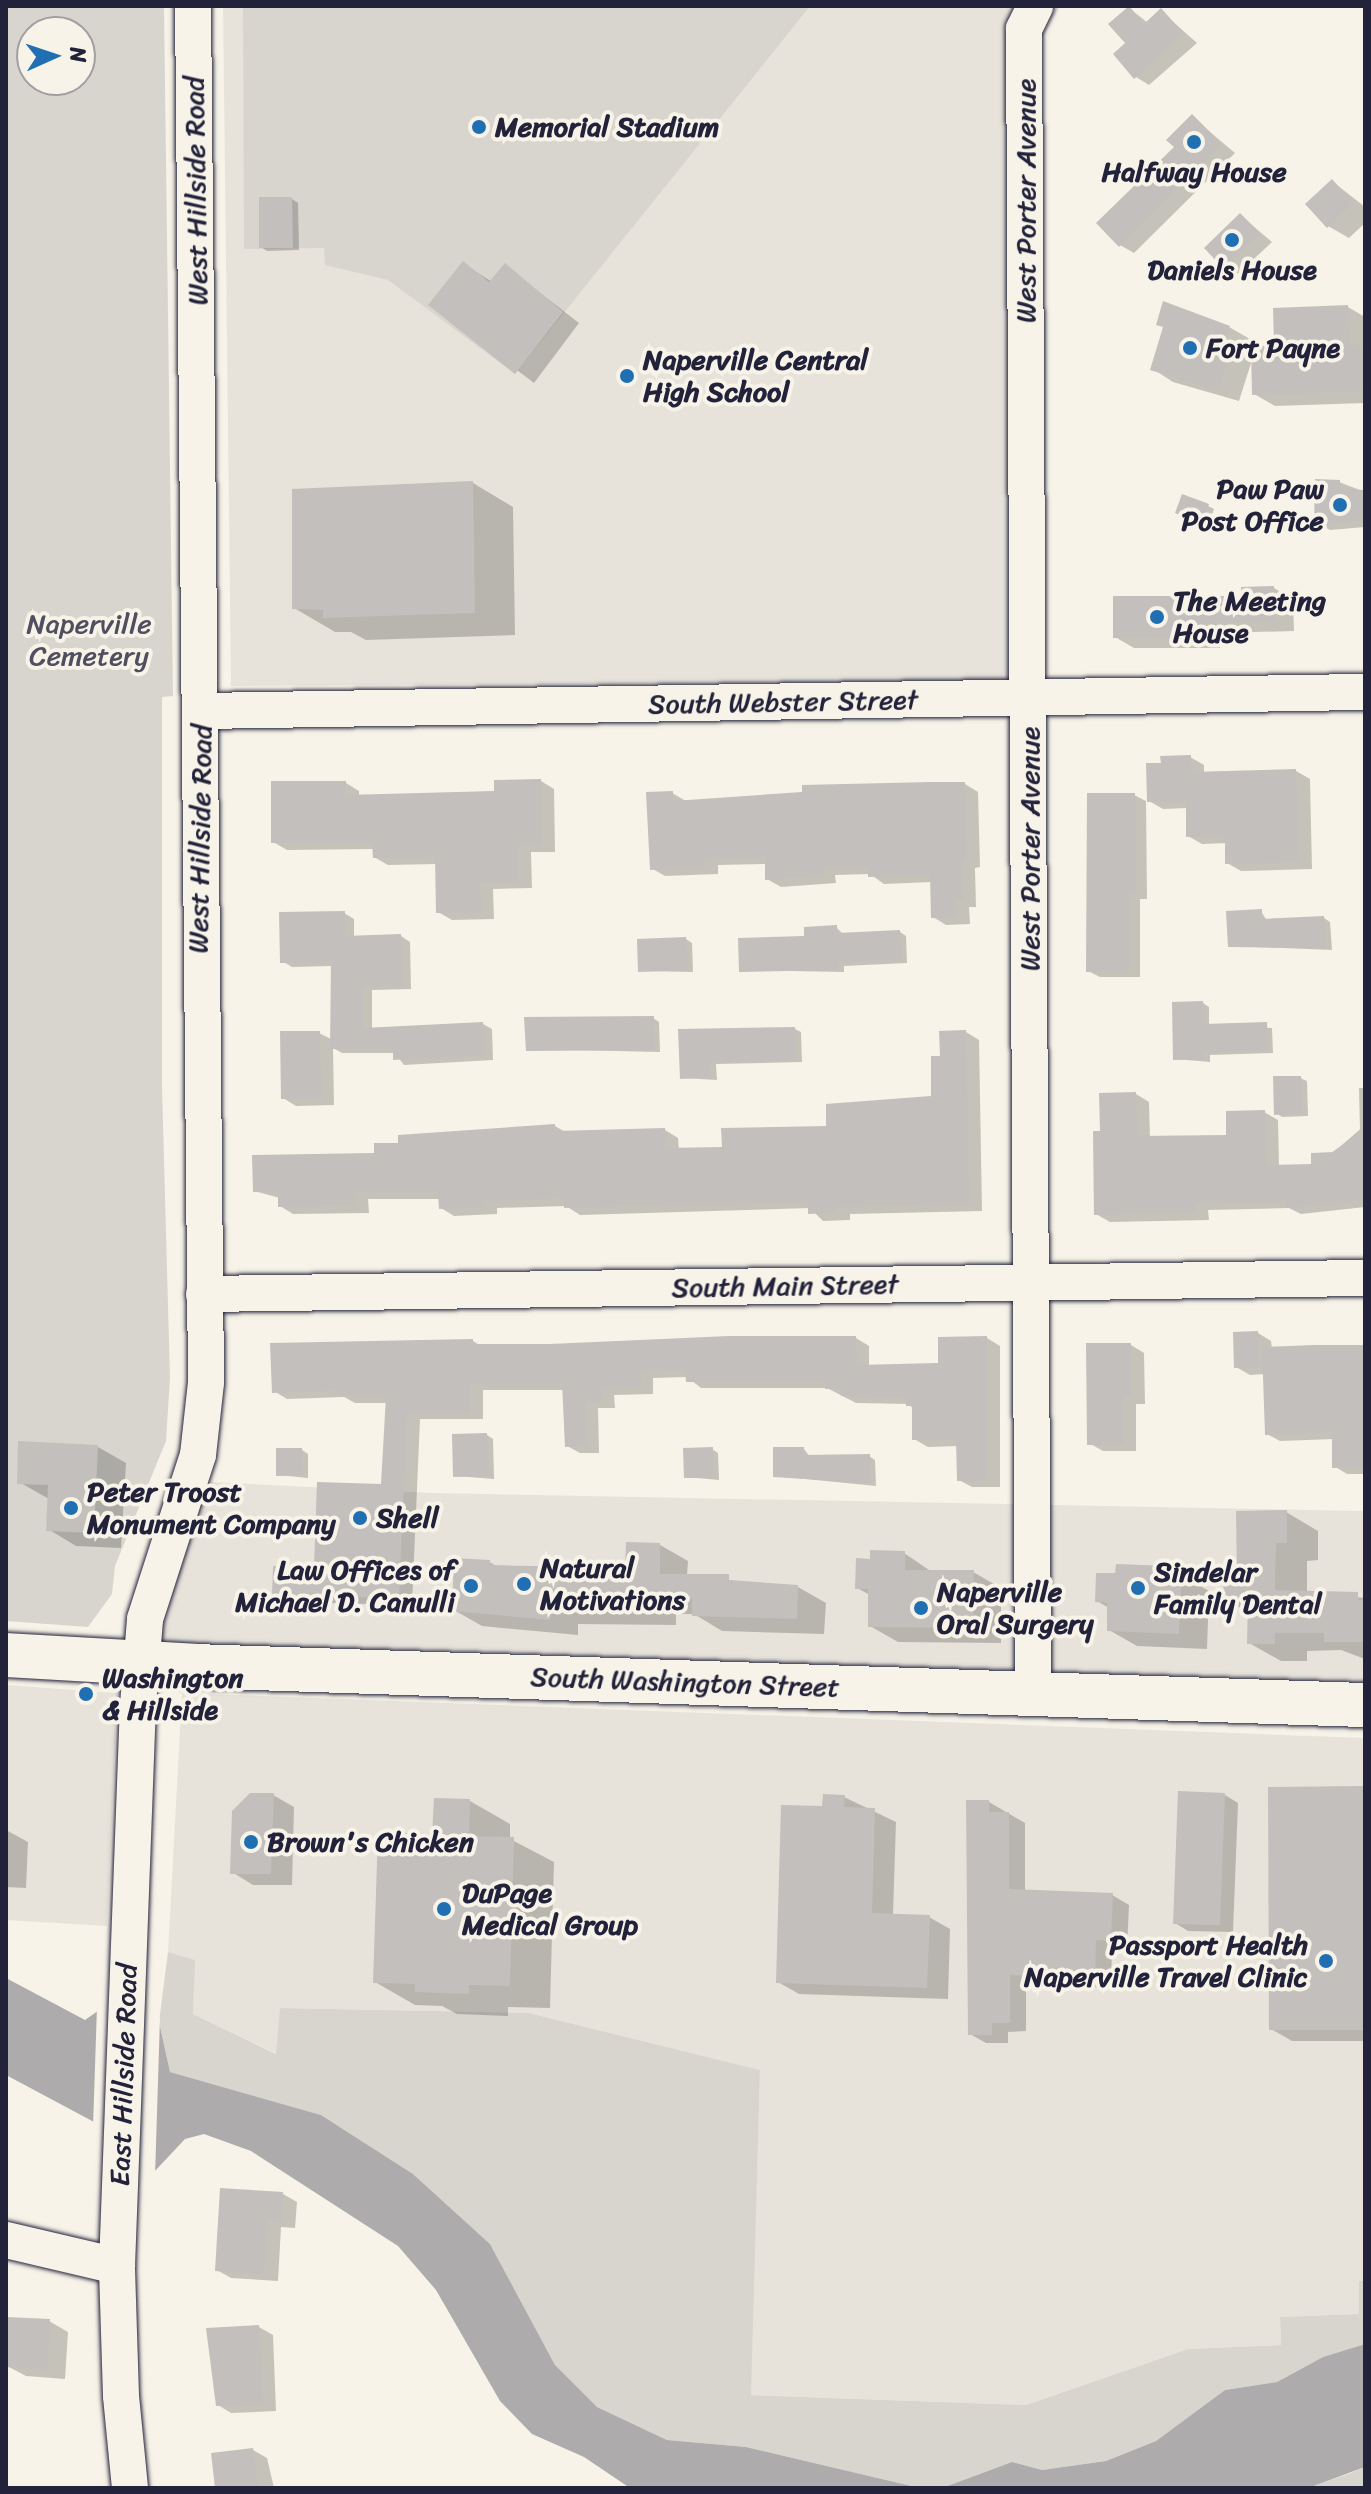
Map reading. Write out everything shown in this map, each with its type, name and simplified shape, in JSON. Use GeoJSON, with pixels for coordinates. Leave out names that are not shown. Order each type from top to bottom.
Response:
{"type":"FeatureCollection","features":[{"type":"Feature","properties":{"kind":"main road","name":"South Washington Street"},"geometry":{"type":"LineString","coordinates":[[6,1655],[1365,1705]]}},
{"type":"Feature","properties":{"kind":"street","name":"West Hillside Road"},"geometry":{"type":"LineString","coordinates":[[141,1662],[154,1586],[198,1455],[206,1382],[199,998],[202,711],[193,6]]}},
{"type":"Feature","properties":{"kind":"street","name":"West Porter Avenue"},"geometry":{"type":"LineString","coordinates":[[1033,1694],[1034,1283],[1024,29],[1035,6]]}},
{"type":"Feature","properties":{"kind":"street","name":"South Webster Street"},"geometry":{"type":"LineString","coordinates":[[202,711],[1365,692]]}},
{"type":"Feature","properties":{"kind":"street","name":"South Main Street"},"geometry":{"type":"LineString","coordinates":[[204,1294],[1365,1278]]}},
{"type":"Feature","properties":{"kind":"street","name":"East Hillside Road"},"geometry":{"type":"LineString","coordinates":[[130,2488],[121,2396],[117,2266],[141,1662]]}},
{"type":"Feature","properties":{"kind":"street"},"geometry":{"type":"LineString","coordinates":[[6,2240],[117,2266]]}},
{"type":"Feature","properties":{"kind":"shaded area","name":"Naperville Central High School"},"geometry":{"type":"Polygon","coordinates":[[[223,6],[1060,6],[1023,73],[1029,680],[231,686],[223,6]]]}},
{"type":"Feature","properties":{"kind":"shaded area"},"geometry":{"type":"Polygon","coordinates":[[[208,1478],[210,1482],[432,1493],[1365,1511],[1365,1686],[436,1650],[155,1646],[208,1478]]]}},
{"type":"Feature","properties":{"kind":"shaded area"},"geometry":{"type":"Polygon","coordinates":[[[6,1685],[117,1693],[107,1926],[6,1920],[6,1685]]]}},
{"type":"Feature","properties":{"kind":"shaded area"},"geometry":{"type":"Polygon","coordinates":[[[182,1693],[1365,1738],[1365,2280],[1359,2281],[1359,2314],[1280,2317],[1281,2345],[1188,2349],[1026,2405],[750,2395],[760,2070],[529,2013],[281,2008],[277,2054],[193,2014],[194,1960],[168,1952],[182,1693]]]}},
{"type":"Feature","properties":{"kind":"shaded area"},"geometry":{"type":"Polygon","coordinates":[[[6,1978],[85,2020],[102,2008],[159,2022],[170,2072],[321,2115],[413,2174],[490,2244],[555,2365],[597,2407],[667,2440],[746,2447],[920,2488],[630,2488],[584,2457],[532,2434],[500,2401],[436,2290],[398,2246],[251,2151],[204,2134],[185,2139],[154,2172],[94,2122],[6,2075],[6,1978]]]}},
{"type":"Feature","properties":{"kind":"shaded area"},"geometry":{"type":"Polygon","coordinates":[[[1365,2344],[1365,2467],[1308,2488],[942,2488],[1012,2462],[1042,2470],[1106,2461],[1156,2441],[1225,2390],[1277,2382],[1323,2357],[1365,2344]]]}},
{"type":"Feature","properties":{"kind":"green space","name":"Naperville Cemetery"},"geometry":{"type":"Polygon","coordinates":[[[6,6],[164,6],[173,696],[162,697],[162,1087],[170,1378],[166,1441],[115,1566],[112,1594],[88,1627],[6,1621],[6,6]]]}},
{"type":"Feature","properties":{"kind":"green space","name":"Memorial Stadium"},"geometry":{"type":"Polygon","coordinates":[[[243,6],[810,6],[515,374],[388,280],[325,265],[324,248],[244,249],[243,6]]]}},
{"type":"Feature","properties":{"kind":"green space"},"geometry":{"type":"Polygon","coordinates":[[[168,1952],[195,1960],[193,2014],[276,2054],[280,2008],[529,2013],[760,2070],[751,2395],[1026,2405],[1188,2349],[1281,2345],[1280,2317],[1359,2314],[1359,2281],[1365,2280],[1365,2344],[1323,2357],[1277,2382],[1225,2390],[1156,2441],[1106,2461],[1042,2470],[1012,2462],[942,2488],[920,2488],[746,2447],[667,2440],[597,2407],[577,2391],[555,2365],[490,2244],[413,2174],[321,2115],[170,2072],[159,2022],[168,1952]]]}},
{"type":"Feature","properties":{"kind":"green space"},"geometry":{"type":"Polygon","coordinates":[[[1365,2467],[1365,2488],[1307,2488],[1351,2473],[1365,2467]]]}},
{"type":"Feature","properties":{"kind":"pier"},"geometry":{"type":"Polygon","coordinates":[[[103,2004],[143,2009],[160,2018],[155,2176],[135,2173],[93,2127],[97,2007],[103,2004]]]}},
{"type":"Feature","properties":{"kind":"building"},"geometry":{"type":"Polygon","coordinates":[[[1129,6],[1144,24],[1161,8],[1184,34],[1134,79],[1113,54],[1125,43],[1108,24],[1129,6]]]}},
{"type":"Feature","properties":{"kind":"building"},"geometry":{"type":"Polygon","coordinates":[[[1192,114],[1222,144],[1119,247],[1096,223],[1174,147],[1166,140],[1192,114]]]}},
{"type":"Feature","properties":{"kind":"building"},"geometry":{"type":"Polygon","coordinates":[[[1332,179],[1353,203],[1327,228],[1305,204],[1332,179]]]}},
{"type":"Feature","properties":{"kind":"building"},"geometry":{"type":"Polygon","coordinates":[[[259,197],[292,197],[293,248],[259,248],[259,197]]]}},
{"type":"Feature","properties":{"kind":"building","name":"Daniels House"},"geometry":{"type":"Polygon","coordinates":[[[1240,213],[1260,233],[1223,268],[1204,248],[1240,213]]]}},
{"type":"Feature","properties":{"kind":"building"},"geometry":{"type":"Polygon","coordinates":[[[463,261],[489,282],[505,263],[563,312],[515,374],[428,305],[463,261]]]}},
{"type":"Feature","properties":{"kind":"building","name":"Fort Payne"},"geometry":{"type":"Polygon","coordinates":[[[1163,301],[1230,326],[1223,346],[1231,346],[1218,391],[1150,370],[1163,327],[1156,325],[1163,301]]]}},
{"type":"Feature","properties":{"kind":"building"},"geometry":{"type":"Polygon","coordinates":[[[1348,305],[1349,345],[1363,345],[1364,391],[1252,395],[1251,346],[1274,345],[1273,308],[1348,305]]]}},
{"type":"Feature","properties":{"kind":"building","name":"Paw Paw Post Office"},"geometry":{"type":"Polygon","coordinates":[[[1315,479],[1340,480],[1340,489],[1365,490],[1365,520],[1314,524],[1315,479]]]}},
{"type":"Feature","properties":{"kind":"building"},"geometry":{"type":"Polygon","coordinates":[[[473,481],[475,613],[323,618],[323,610],[292,609],[292,489],[473,481]]]}},
{"type":"Feature","properties":{"kind":"building"},"geometry":{"type":"Polygon","coordinates":[[[1182,494],[1209,504],[1202,524],[1175,513],[1182,494]]]}},
{"type":"Feature","properties":{"kind":"building","name":"The Meeting House"},"geometry":{"type":"Polygon","coordinates":[[[1274,586],[1275,621],[1202,623],[1202,638],[1113,638],[1113,596],[1241,596],[1241,587],[1274,586]]]}},
{"type":"Feature","properties":{"kind":"building"},"geometry":{"type":"Polygon","coordinates":[[[1191,755],[1191,772],[1296,769],[1299,862],[1225,864],[1225,836],[1186,837],[1186,801],[1147,802],[1146,763],[1161,763],[1160,756],[1191,755]]]}},
{"type":"Feature","properties":{"kind":"building"},"geometry":{"type":"Polygon","coordinates":[[[541,779],[542,845],[518,845],[518,881],[480,882],[481,912],[436,913],[435,857],[373,858],[372,843],[271,843],[271,781],[346,781],[346,795],[494,791],[494,780],[541,779]]]}},
{"type":"Feature","properties":{"kind":"building"},"geometry":{"type":"Polygon","coordinates":[[[965,782],[967,861],[962,861],[963,900],[956,900],[956,918],[931,918],[930,875],[868,877],[868,867],[822,868],[823,876],[765,880],[765,857],[705,859],[705,867],[650,870],[646,792],[673,791],[673,801],[802,792],[802,785],[965,782]]]}},
{"type":"Feature","properties":{"kind":"building"},"geometry":{"type":"Polygon","coordinates":[[[1087,793],[1135,793],[1136,893],[1129,893],[1129,972],[1086,972],[1087,793]]]}},
{"type":"Feature","properties":{"kind":"building"},"geometry":{"type":"Polygon","coordinates":[[[1262,909],[1262,919],[1324,916],[1326,948],[1228,947],[1226,911],[1262,909]]]}},
{"type":"Feature","properties":{"kind":"building"},"geometry":{"type":"Polygon","coordinates":[[[345,911],[345,936],[401,934],[402,985],[363,986],[363,1028],[483,1022],[484,1055],[393,1060],[393,1049],[330,1049],[331,962],[280,963],[279,912],[345,911]]]}},
{"type":"Feature","properties":{"kind":"building"},"geometry":{"type":"Polygon","coordinates":[[[837,925],[837,933],[900,930],[901,960],[838,963],[838,970],[739,972],[738,938],[804,936],[804,927],[837,925]]]}},
{"type":"Feature","properties":{"kind":"building"},"geometry":{"type":"Polygon","coordinates":[[[686,937],[688,970],[638,972],[637,939],[686,937]]]}},
{"type":"Feature","properties":{"kind":"building"},"geometry":{"type":"Polygon","coordinates":[[[1203,1001],[1204,1024],[1267,1022],[1268,1050],[1204,1053],[1205,1059],[1173,1060],[1172,1002],[1203,1001]]]}},
{"type":"Feature","properties":{"kind":"building"},"geometry":{"type":"Polygon","coordinates":[[[654,1016],[655,1050],[526,1051],[524,1017],[654,1016]]]}},
{"type":"Feature","properties":{"kind":"building"},"geometry":{"type":"Polygon","coordinates":[[[795,1027],[796,1060],[710,1062],[711,1077],[680,1079],[678,1029],[795,1027]]]}},
{"type":"Feature","properties":{"kind":"building"},"geometry":{"type":"Polygon","coordinates":[[[966,1030],[969,1204],[837,1207],[837,1213],[808,1214],[808,1201],[564,1208],[564,1198],[484,1201],[484,1207],[439,1209],[438,1192],[355,1192],[356,1206],[278,1207],[278,1191],[253,1192],[252,1155],[374,1153],[374,1143],[398,1143],[398,1135],[555,1124],[555,1131],[665,1128],[666,1148],[722,1147],[721,1128],[826,1126],[826,1104],[931,1096],[931,1056],[940,1056],[939,1031],[966,1030]]]}},
{"type":"Feature","properties":{"kind":"building"},"geometry":{"type":"Polygon","coordinates":[[[280,1031],[320,1031],[321,1099],[281,1099],[280,1031]]]}},
{"type":"Feature","properties":{"kind":"building"},"geometry":{"type":"Polygon","coordinates":[[[1273,1076],[1301,1076],[1302,1113],[1274,1115],[1273,1076]]]}},
{"type":"Feature","properties":{"kind":"building"},"geometry":{"type":"Polygon","coordinates":[[[1136,1092],[1137,1136],[1226,1135],[1226,1111],[1265,1110],[1266,1165],[1311,1164],[1311,1153],[1334,1152],[1365,1125],[1365,1200],[1285,1208],[1285,1201],[1195,1203],[1196,1213],[1094,1215],[1093,1131],[1100,1131],[1099,1093],[1136,1092]]]}},
{"type":"Feature","properties":{"kind":"building"},"geometry":{"type":"Polygon","coordinates":[[[1258,1331],[1259,1367],[1234,1368],[1233,1332],[1258,1331]]]}},
{"type":"Feature","properties":{"kind":"building"},"geometry":{"type":"Polygon","coordinates":[[[729,1336],[856,1336],[857,1365],[938,1363],[938,1337],[987,1336],[987,1480],[957,1481],[956,1439],[912,1440],[912,1406],[906,1406],[906,1398],[841,1396],[840,1389],[825,1389],[825,1382],[686,1382],[685,1370],[640,1371],[641,1387],[602,1389],[602,1402],[585,1402],[587,1446],[565,1447],[562,1383],[470,1384],[470,1413],[407,1413],[399,1598],[272,1595],[273,1566],[314,1566],[317,1482],[381,1484],[386,1396],[340,1396],[340,1390],[272,1393],[270,1343],[473,1339],[473,1344],[550,1344],[729,1336]]]}},
{"type":"Feature","properties":{"kind":"building"},"geometry":{"type":"Polygon","coordinates":[[[1086,1343],[1131,1343],[1131,1397],[1123,1397],[1123,1444],[1087,1445],[1086,1343]]]}},
{"type":"Feature","properties":{"kind":"building"},"geometry":{"type":"Polygon","coordinates":[[[1365,1345],[1365,1468],[1332,1468],[1332,1432],[1265,1435],[1262,1347],[1365,1345]]]}},
{"type":"Feature","properties":{"kind":"building"},"geometry":{"type":"Polygon","coordinates":[[[487,1433],[488,1476],[453,1477],[452,1434],[487,1433]]]}},
{"type":"Feature","properties":{"kind":"building","name":"Peter Troost Monument Company"},"geometry":{"type":"Polygon","coordinates":[[[18,1441],[98,1445],[94,1533],[46,1531],[48,1485],[17,1484],[18,1441]]]}},
{"type":"Feature","properties":{"kind":"building"},"geometry":{"type":"Polygon","coordinates":[[[713,1447],[713,1478],[684,1478],[683,1448],[713,1447]]]}},
{"type":"Feature","properties":{"kind":"building"},"geometry":{"type":"Polygon","coordinates":[[[773,1447],[804,1447],[804,1455],[870,1454],[870,1483],[773,1477],[773,1447]]]}},
{"type":"Feature","properties":{"kind":"building"},"geometry":{"type":"Polygon","coordinates":[[[276,1448],[302,1448],[303,1475],[276,1476],[276,1448]]]}},
{"type":"Feature","properties":{"kind":"building"},"geometry":{"type":"Polygon","coordinates":[[[1287,1510],[1287,1543],[1276,1543],[1275,1590],[1358,1592],[1358,1600],[1365,1600],[1365,1642],[1324,1642],[1324,1633],[1275,1633],[1275,1644],[1247,1644],[1248,1601],[1224,1601],[1223,1576],[1237,1576],[1236,1511],[1287,1510]]]}},
{"type":"Feature","properties":{"kind":"building"},"geometry":{"type":"Polygon","coordinates":[[[626,1542],[660,1543],[660,1574],[729,1574],[729,1580],[798,1585],[797,1619],[692,1616],[692,1599],[648,1599],[648,1610],[551,1609],[550,1620],[452,1611],[454,1558],[490,1560],[490,1565],[625,1568],[626,1542]]]}},
{"type":"Feature","properties":{"kind":"building","name":"Naperville Oral Surgery"},"geometry":{"type":"Polygon","coordinates":[[[870,1550],[905,1551],[905,1570],[974,1570],[973,1628],[868,1627],[868,1589],[855,1589],[856,1558],[870,1559],[870,1550]]]}},
{"type":"Feature","properties":{"kind":"building","name":"Sindelar Family Dental"},"geometry":{"type":"Polygon","coordinates":[[[1116,1564],[1170,1566],[1169,1572],[1182,1573],[1179,1634],[1107,1631],[1107,1603],[1095,1602],[1096,1573],[1115,1573],[1116,1564]]]}},
{"type":"Feature","properties":{"kind":"building"},"geometry":{"type":"Polygon","coordinates":[[[1365,1786],[1365,2030],[1269,2030],[1268,1787],[1365,1786]]]}},
{"type":"Feature","properties":{"kind":"building"},"geometry":{"type":"Polygon","coordinates":[[[1178,1791],[1225,1793],[1220,1925],[1173,1924],[1178,1791]]]}},
{"type":"Feature","properties":{"kind":"building","name":"Brown's Chicken"},"geometry":{"type":"Polygon","coordinates":[[[250,1793],[274,1793],[271,1874],[230,1874],[232,1811],[250,1793]]]}},
{"type":"Feature","properties":{"kind":"building"},"geometry":{"type":"Polygon","coordinates":[[[823,1794],[845,1795],[844,1807],[875,1808],[872,1913],[930,1915],[927,1988],[776,1983],[781,1805],[822,1806],[823,1794]]]}},
{"type":"Feature","properties":{"kind":"building","name":"DuPage Medical Group"},"geometry":{"type":"Polygon","coordinates":[[[434,1798],[470,1799],[469,1836],[514,1837],[510,1986],[469,1985],[469,1994],[415,1992],[415,1984],[373,1983],[378,1832],[432,1834],[434,1798]]]}},
{"type":"Feature","properties":{"kind":"building"},"geometry":{"type":"Polygon","coordinates":[[[966,1800],[989,1800],[989,1812],[1009,1812],[1009,1889],[1113,1893],[1111,1941],[1096,1940],[1095,1979],[1010,1975],[1010,2023],[992,2023],[992,2035],[968,2035],[966,1800]]]}},
{"type":"Feature","properties":{"kind":"building"},"geometry":{"type":"Polygon","coordinates":[[[220,2188],[283,2192],[282,2221],[268,2220],[264,2274],[215,2271],[220,2188]]]}},
{"type":"Feature","properties":{"kind":"building"},"geometry":{"type":"Polygon","coordinates":[[[6,2317],[50,2319],[47,2369],[6,2367],[6,2317]]]}},
{"type":"Feature","properties":{"kind":"building"},"geometry":{"type":"Polygon","coordinates":[[[259,2325],[263,2404],[216,2406],[206,2328],[259,2325]]]}},
{"type":"Feature","properties":{"kind":"building"},"geometry":{"type":"Polygon","coordinates":[[[253,2448],[258,2488],[215,2488],[211,2453],[253,2448]]]}},
{"type":"Feature","properties":{"kind":"place","name":"Memorial Stadium"},"geometry":{"type":"Point","coordinates":[479,127]}},
{"type":"Feature","properties":{"kind":"place","name":"Halfway House"},"geometry":{"type":"Point","coordinates":[1194,142]}},
{"type":"Feature","properties":{"kind":"place","name":"Daniels House"},"geometry":{"type":"Point","coordinates":[1232,240]}},
{"type":"Feature","properties":{"kind":"place","name":"Fort Payne"},"geometry":{"type":"Point","coordinates":[1190,348]}},
{"type":"Feature","properties":{"kind":"place","name":"Naperville Central High School"},"geometry":{"type":"Point","coordinates":[627,376]}},
{"type":"Feature","properties":{"kind":"place","name":"Paw Paw Post Office"},"geometry":{"type":"Point","coordinates":[1340,505]}},
{"type":"Feature","properties":{"kind":"place","name":"The Meeting House"},"geometry":{"type":"Point","coordinates":[1157,617]}},
{"type":"Feature","properties":{"kind":"place","name":"Peter Troost Monument Company"},"geometry":{"type":"Point","coordinates":[71,1508]}},
{"type":"Feature","properties":{"kind":"place","name":"Shell"},"geometry":{"type":"Point","coordinates":[360,1518]}},
{"type":"Feature","properties":{"kind":"place","name":"Natural Motivations"},"geometry":{"type":"Point","coordinates":[524,1584]}},
{"type":"Feature","properties":{"kind":"place","name":"Law Offices of Michael D. Canulli"},"geometry":{"type":"Point","coordinates":[471,1586]}},
{"type":"Feature","properties":{"kind":"place","name":"Sindelar Family Dental"},"geometry":{"type":"Point","coordinates":[1138,1588]}},
{"type":"Feature","properties":{"kind":"place","name":"Naperville Oral Surgery"},"geometry":{"type":"Point","coordinates":[921,1608]}},
{"type":"Feature","properties":{"kind":"place","name":"Washington & Hillside"},"geometry":{"type":"Point","coordinates":[86,1694]}},
{"type":"Feature","properties":{"kind":"place","name":"Brown's Chicken"},"geometry":{"type":"Point","coordinates":[251,1842]}},
{"type":"Feature","properties":{"kind":"place","name":"DuPage Medical Group"},"geometry":{"type":"Point","coordinates":[444,1909]}},
{"type":"Feature","properties":{"kind":"place","name":"Passport Health Naperville Travel Clinic"},"geometry":{"type":"Point","coordinates":[1326,1961]}}]}
